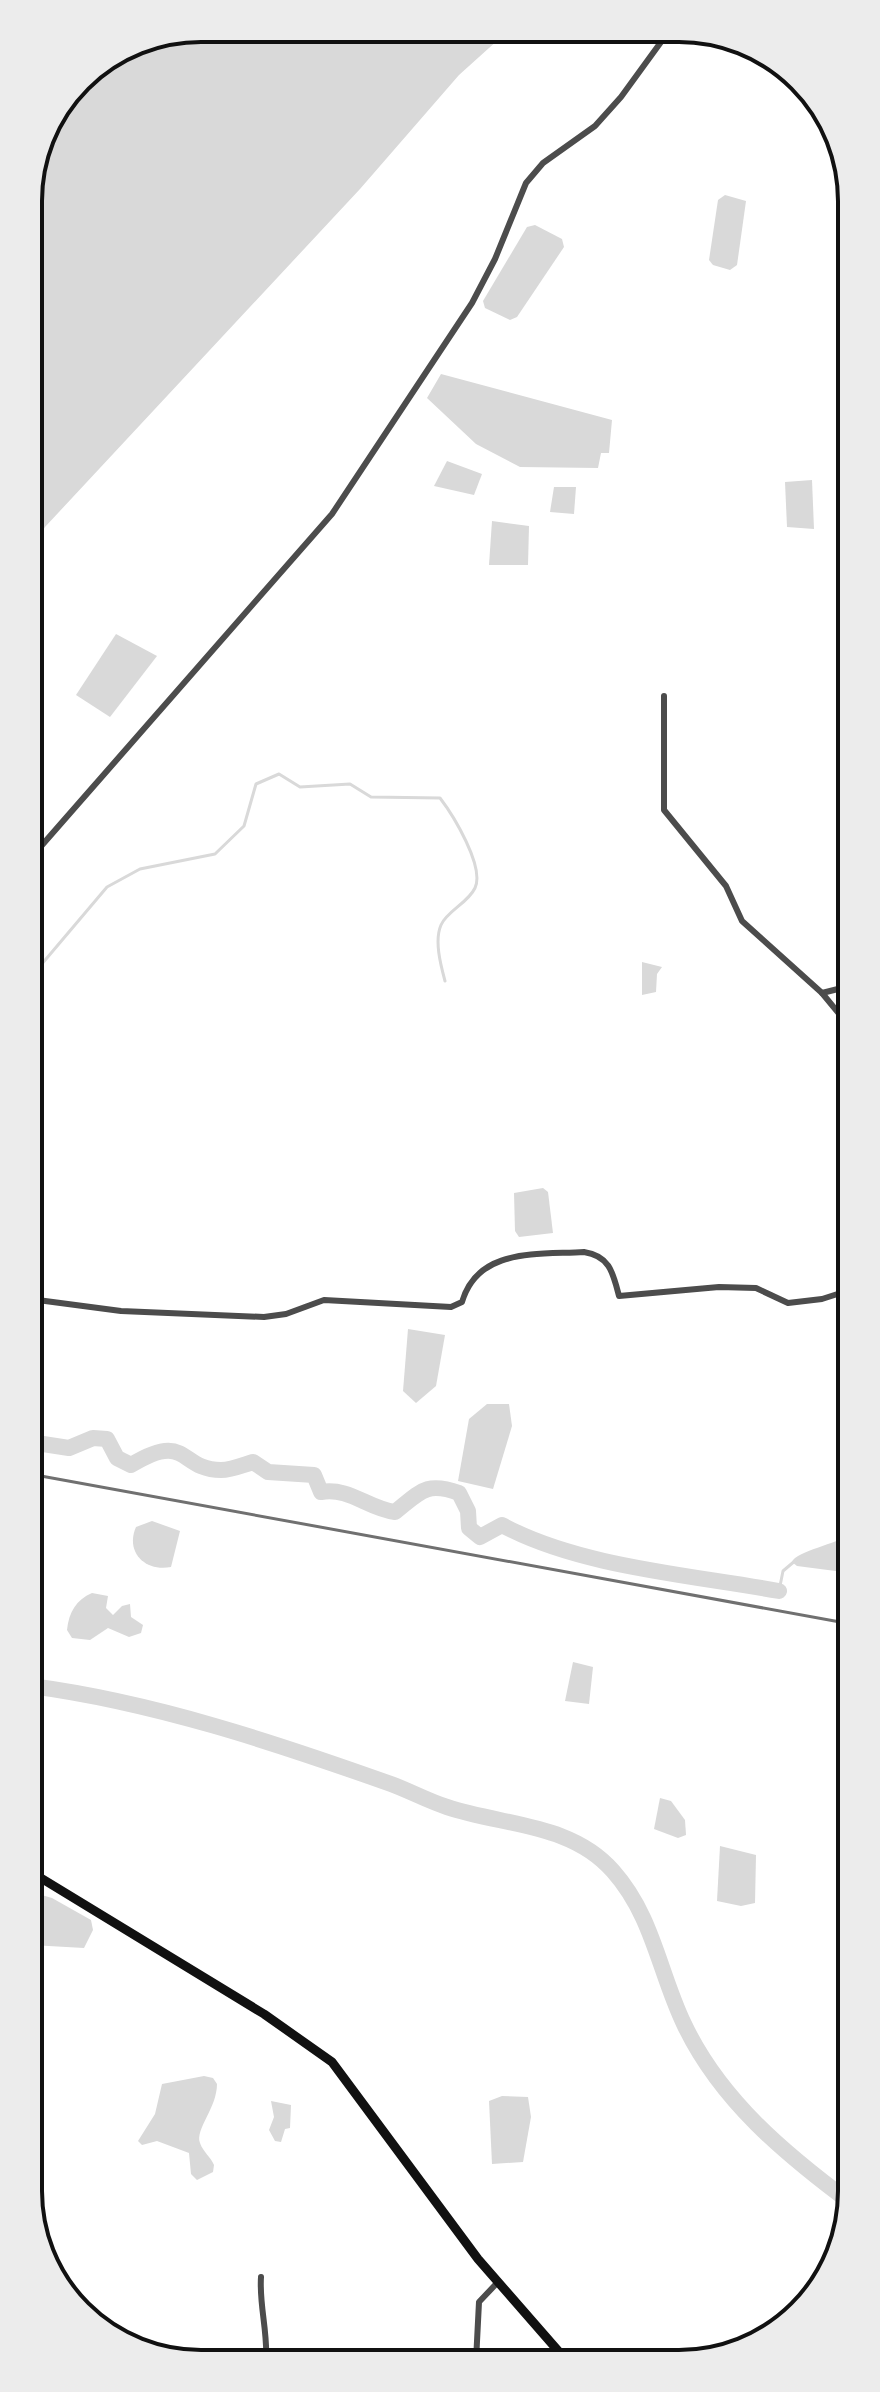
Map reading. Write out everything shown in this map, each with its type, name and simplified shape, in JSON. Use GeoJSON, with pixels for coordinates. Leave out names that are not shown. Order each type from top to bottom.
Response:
{"type":"FeatureCollection","features":[{"type":"Feature","properties":{"kind":"highway"},"geometry":{"type":"LineString","coordinates":[[42,1879],[313,2045],[332,2062],[497,2283],[557,2350]]}},
{"type":"Feature","properties":{"kind":"street"},"geometry":{"type":"LineString","coordinates":[[42,845],[332,514],[466,313],[495,259],[526,183],[543,163],[595,126],[621,97],[661,42]]}},
{"type":"Feature","properties":{"kind":"street"},"geometry":{"type":"LineString","coordinates":[[664,696],[664,810],[726,886],[742,921],[822,993],[838,1012]]}},
{"type":"Feature","properties":{"kind":"street"},"geometry":{"type":"LineString","coordinates":[[822,993],[838,989]]}},
{"type":"Feature","properties":{"kind":"street"},"geometry":{"type":"LineString","coordinates":[[42,1301],[121,1311],[264,1317],[286,1314],[324,1300],[451,1307],[462,1302],[472,1276],[494,1262],[584,1252],[595,1254],[608,1264],[619,1296],[731,1287],[756,1288],[788,1303],[838,1293]]}},
{"type":"Feature","properties":{"kind":"street"},"geometry":{"type":"LineString","coordinates":[[261,2277],[259,2303],[267,2350]]}},
{"type":"Feature","properties":{"kind":"street"},"geometry":{"type":"LineString","coordinates":[[477,2350],[479,2302],[497,2283]]}},
{"type":"Feature","properties":{"kind":"shaded area"},"geometry":{"type":"Polygon","coordinates":[[[191,42],[496,42],[459,75],[360,189],[42,532],[42,191],[54,140],[75,104],[96,82],[122,63],[170,45],[191,42]]]}},
{"type":"Feature","properties":{"kind":"shaded area"},"geometry":{"type":"Polygon","coordinates":[[[725,195],[746,201],[737,265],[730,270],[713,265],[709,260],[718,200],[725,195]]]}},
{"type":"Feature","properties":{"kind":"shaded area"},"geometry":{"type":"Polygon","coordinates":[[[535,225],[562,239],[564,247],[517,317],[510,320],[485,308],[483,301],[527,227],[535,225]]]}},
{"type":"Feature","properties":{"kind":"shaded area"},"geometry":{"type":"Polygon","coordinates":[[[441,374],[612,420],[609,453],[601,453],[598,468],[520,467],[476,444],[427,398],[441,374]]]}},
{"type":"Feature","properties":{"kind":"shaded area"},"geometry":{"type":"Polygon","coordinates":[[[447,461],[482,474],[474,495],[434,486],[447,461]]]}},
{"type":"Feature","properties":{"kind":"shaded area"},"geometry":{"type":"Polygon","coordinates":[[[812,480],[814,529],[787,527],[785,482],[812,480]]]}},
{"type":"Feature","properties":{"kind":"shaded area"},"geometry":{"type":"Polygon","coordinates":[[[554,487],[576,487],[574,514],[550,512],[554,487]]]}},
{"type":"Feature","properties":{"kind":"shaded area"},"geometry":{"type":"Polygon","coordinates":[[[492,521],[529,526],[528,565],[489,565],[492,521]]]}},
{"type":"Feature","properties":{"kind":"shaded area"},"geometry":{"type":"Polygon","coordinates":[[[116,634],[157,656],[110,717],[76,695],[116,634]]]}},
{"type":"Feature","properties":{"kind":"shaded area"},"geometry":{"type":"Polygon","coordinates":[[[642,962],[662,967],[657,974],[656,992],[642,995],[642,962]]]}},
{"type":"Feature","properties":{"kind":"shaded area"},"geometry":{"type":"Polygon","coordinates":[[[543,1188],[548,1192],[553,1233],[519,1237],[515,1231],[514,1193],[543,1188]]]}},
{"type":"Feature","properties":{"kind":"shaded area"},"geometry":{"type":"Polygon","coordinates":[[[408,1329],[445,1335],[436,1386],[416,1403],[403,1391],[408,1329]]]}},
{"type":"Feature","properties":{"kind":"shaded area"},"geometry":{"type":"Polygon","coordinates":[[[487,1404],[509,1404],[512,1426],[493,1489],[458,1481],[469,1419],[487,1404]]]}},
{"type":"Feature","properties":{"kind":"shaded area"},"geometry":{"type":"Polygon","coordinates":[[[152,1521],[180,1531],[171,1567],[153,1566],[135,1552],[133,1536],[136,1527],[152,1521]]]}},
{"type":"Feature","properties":{"kind":"shaded area"},"geometry":{"type":"Polygon","coordinates":[[[836,1541],[838,1571],[797,1566],[792,1562],[801,1554],[836,1541]]]}},
{"type":"Feature","properties":{"kind":"shaded area"},"geometry":{"type":"Polygon","coordinates":[[[92,1593],[108,1596],[106,1608],[113,1615],[122,1606],[130,1604],[131,1617],[143,1625],[141,1633],[129,1637],[108,1628],[90,1640],[72,1638],[67,1630],[72,1612],[82,1599],[92,1593]]]}},
{"type":"Feature","properties":{"kind":"shaded area"},"geometry":{"type":"Polygon","coordinates":[[[573,1662],[593,1667],[589,1704],[565,1701],[573,1662]]]}},
{"type":"Feature","properties":{"kind":"shaded area"},"geometry":{"type":"Polygon","coordinates":[[[660,1798],[671,1801],[685,1820],[686,1835],[678,1838],[654,1829],[660,1798]]]}},
{"type":"Feature","properties":{"kind":"shaded area"},"geometry":{"type":"Polygon","coordinates":[[[720,1846],[756,1855],[755,1903],[741,1906],[717,1901],[720,1846]]]}},
{"type":"Feature","properties":{"kind":"shaded area"},"geometry":{"type":"Polygon","coordinates":[[[42,1895],[91,1920],[93,1930],[84,1948],[42,1946],[42,1895]]]}},
{"type":"Feature","properties":{"kind":"shaded area"},"geometry":{"type":"Polygon","coordinates":[[[204,2076],[213,2078],[217,2084],[214,2101],[199,2137],[201,2146],[214,2165],[213,2172],[197,2180],[191,2174],[189,2153],[157,2141],[142,2145],[138,2141],[155,2114],[162,2084],[204,2076]]]}},
{"type":"Feature","properties":{"kind":"shaded area"},"geometry":{"type":"Polygon","coordinates":[[[502,2096],[528,2097],[531,2117],[523,2162],[492,2164],[489,2101],[502,2096]]]}},
{"type":"Feature","properties":{"kind":"shaded area"},"geometry":{"type":"Polygon","coordinates":[[[271,2101],[291,2105],[290,2128],[285,2129],[281,2142],[275,2141],[269,2130],[274,2117],[271,2101]]]}},
{"type":"Feature","properties":{"kind":"waterway"},"geometry":{"type":"LineString","coordinates":[[42,964],[107,887],[140,869],[215,854],[244,826],[256,784],[279,774],[300,787],[350,784],[371,797],[440,798],[472,855],[477,879],[472,893],[444,920],[439,931],[439,953],[445,981]]}},
{"type":"Feature","properties":{"kind":"waterway"},"geometry":{"type":"LineString","coordinates":[[42,1444],[69,1448],[93,1438],[107,1439],[117,1458],[131,1465],[163,1451],[182,1454],[207,1468],[225,1470],[253,1462],[268,1472],[314,1475],[321,1492],[350,1495],[395,1512],[424,1490],[439,1488],[459,1493],[468,1511],[469,1528],[480,1537],[502,1525],[532,1539],[601,1560],[779,1591]]}},
{"type":"Feature","properties":{"kind":"waterway"},"geometry":{"type":"LineString","coordinates":[[779,1591],[783,1571],[796,1560]]}},
{"type":"Feature","properties":{"kind":"waterway"},"geometry":{"type":"LineString","coordinates":[[42,1688],[123,1702],[259,1739],[391,1784],[447,1807],[557,1835],[596,1855],[627,1888],[646,1925],[684,2024],[716,2077],[756,2124],[838,2193]]}},
{"type":"Feature","properties":{"kind":"railway"},"geometry":{"type":"LineString","coordinates":[[42,1476],[838,1622]]}}]}
